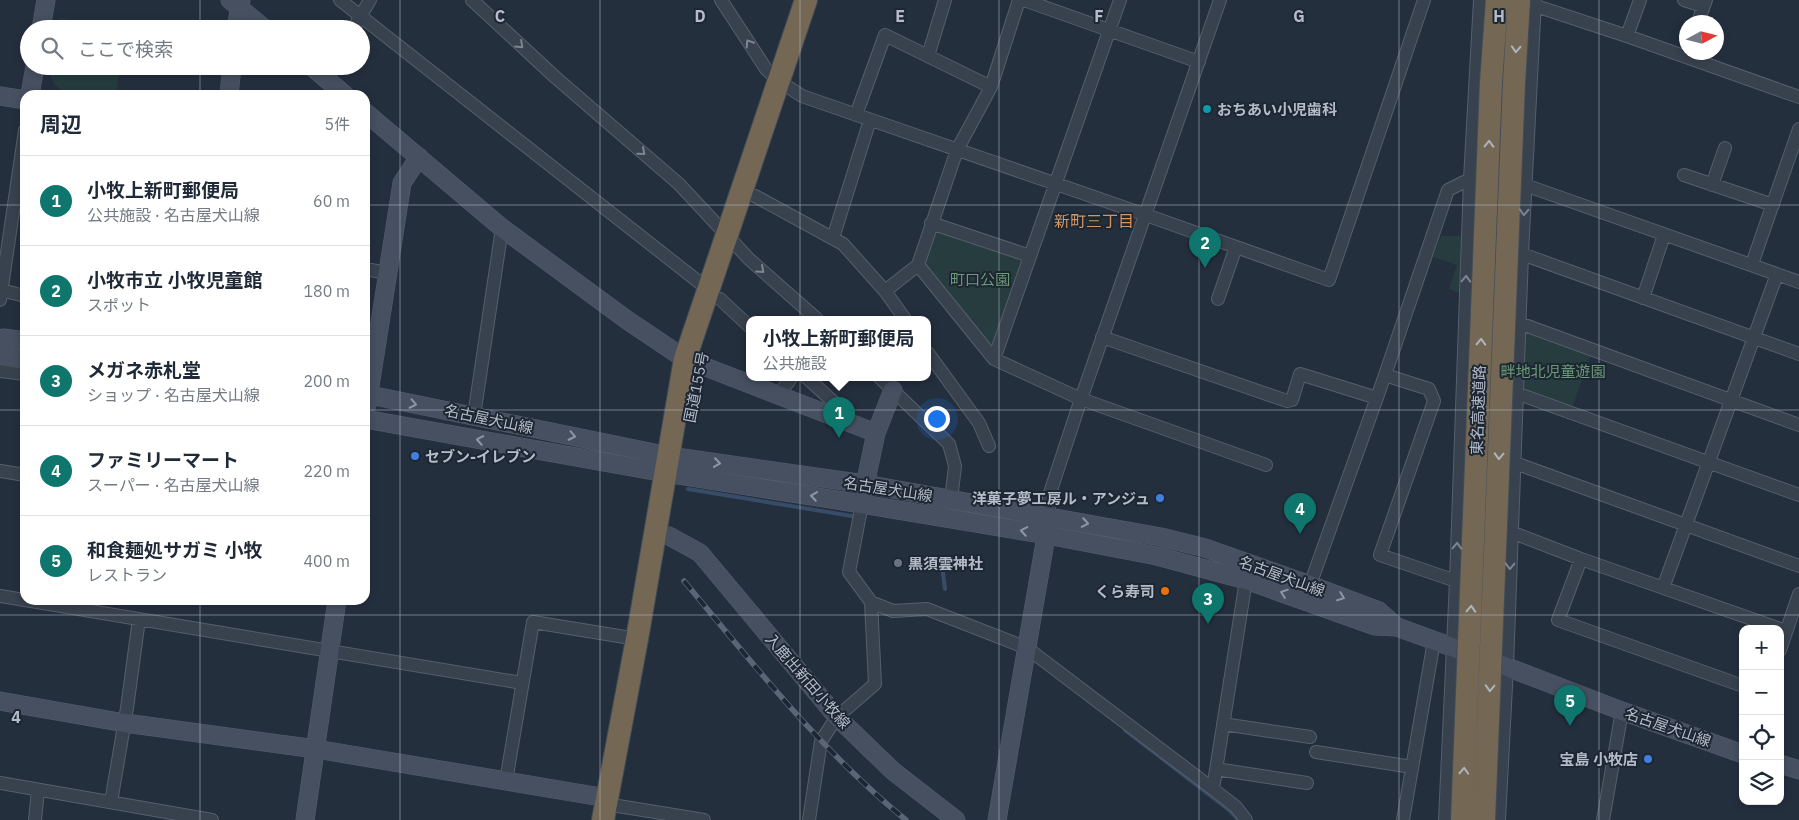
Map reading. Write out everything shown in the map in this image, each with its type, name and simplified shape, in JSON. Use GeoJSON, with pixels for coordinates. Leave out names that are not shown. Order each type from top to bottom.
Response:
{"type":"FeatureCollection","features":[{"type":"Feature","properties":{"kind":"highway","name":"国道155号"},"geometry":{"type":"LineString","coordinates":[[733,241],[755,196],[786,85],[806,0]]}},
{"type":"Feature","properties":{"kind":"highway","name":"国道155号"},"geometry":{"type":"LineString","coordinates":[[607,801],[637,639],[674,466],[691,362],[786,85],[821,0]]}},
{"type":"Feature","properties":{"kind":"highway","name":"東名高速道路"},"geometry":{"type":"LineString","coordinates":[[1451,818],[1497,0]]}},
{"type":"Feature","properties":{"kind":"highway","name":"東名高速道路"},"geometry":{"type":"LineString","coordinates":[[1494,819],[1514,83],[1526,1]]}},
{"type":"Feature","properties":{"kind":"highway","name":"国道155号"},"geometry":{"type":"LineString","coordinates":[[607,801],[620,760],[648,649],[669,536],[674,466]]}},
{"type":"Feature","properties":{"kind":"main road"},"geometry":{"type":"LineString","coordinates":[[43,20],[46,0]]}},
{"type":"Feature","properties":{"kind":"main road"},"geometry":{"type":"LineString","coordinates":[[236,2],[236,20]]}},
{"type":"Feature","properties":{"kind":"main road"},"geometry":{"type":"LineString","coordinates":[[236,2],[255,20]]}},
{"type":"Feature","properties":{"kind":"main road"},"geometry":{"type":"LineString","coordinates":[[31,90],[33,75]]}},
{"type":"Feature","properties":{"kind":"main road"},"geometry":{"type":"LineString","coordinates":[[230,90],[231,75]]}},
{"type":"Feature","properties":{"kind":"main road"},"geometry":{"type":"LineString","coordinates":[[331,75],[342,90]]}},
{"type":"Feature","properties":{"kind":"main road"},"geometry":{"type":"LineString","coordinates":[[0,96],[20,99]]}},
{"type":"Feature","properties":{"kind":"main road"},"geometry":{"type":"LineString","coordinates":[[370,116],[502,228],[612,309],[691,362],[876,433]]}},
{"type":"Feature","properties":{"kind":"main road"},"geometry":{"type":"LineString","coordinates":[[370,377],[402,183],[419,157]]}},
{"type":"Feature","properties":{"kind":"main road"},"geometry":{"type":"LineString","coordinates":[[3,338],[20,340]]}},
{"type":"Feature","properties":{"kind":"main road"},"geometry":{"type":"LineString","coordinates":[[1,364],[20,361]]}},
{"type":"Feature","properties":{"kind":"main road"},"geometry":{"type":"LineString","coordinates":[[862,504],[864,484],[876,433],[893,390]]}},
{"type":"Feature","properties":{"kind":"main road","name":"名古屋犬山線"},"geometry":{"type":"LineString","coordinates":[[370,395],[474,416],[674,466],[864,484],[1161,537],[1205,548],[1379,611],[1397,627]]}},
{"type":"Feature","properties":{"kind":"main road","name":"名古屋犬山線"},"geometry":{"type":"LineString","coordinates":[[370,418],[674,466],[862,504],[1047,535],[1157,556],[1246,580],[1375,626],[1397,627],[1739,753]]}},
{"type":"Feature","properties":{"kind":"main road"},"geometry":{"type":"LineString","coordinates":[[997,820],[1049,517]]}},
{"type":"Feature","properties":{"kind":"main road","name":"入鹿出新田小牧線"},"geometry":{"type":"LineString","coordinates":[[669,536],[700,553],[837,717],[893,772],[956,820]]}},
{"type":"Feature","properties":{"kind":"main road"},"geometry":{"type":"LineString","coordinates":[[305,820],[336,605]]}},
{"type":"Feature","properties":{"kind":"main road"},"geometry":{"type":"LineString","coordinates":[[0,701],[125,723],[316,749],[506,781],[607,801]]}},
{"type":"Feature","properties":{"kind":"main road"},"geometry":{"type":"LineString","coordinates":[[1784,765],[1799,770]]}},
{"type":"Feature","properties":{"kind":"street"},"geometry":{"type":"LineString","coordinates":[[340,0],[368,20]]}},
{"type":"Feature","properties":{"kind":"street"},"geometry":{"type":"LineString","coordinates":[[357,20],[370,0]]}},
{"type":"Feature","properties":{"kind":"street"},"geometry":{"type":"LineString","coordinates":[[721,0],[766,69],[802,96],[1328,280],[1424,0]]}},
{"type":"Feature","properties":{"kind":"street"},"geometry":{"type":"LineString","coordinates":[[928,56],[945,0]]}},
{"type":"Feature","properties":{"kind":"street"},"geometry":{"type":"LineString","coordinates":[[885,290],[918,265],[957,150],[991,86],[1019,0]]}},
{"type":"Feature","properties":{"kind":"street"},"geometry":{"type":"LineString","coordinates":[[1024,0],[1199,62]]}},
{"type":"Feature","properties":{"kind":"street"},"geometry":{"type":"LineString","coordinates":[[994,359],[1120,0]]}},
{"type":"Feature","properties":{"kind":"street"},"geometry":{"type":"LineString","coordinates":[[1049,517],[1049,496],[1081,399],[1220,0]]}},
{"type":"Feature","properties":{"kind":"street"},"geometry":{"type":"LineString","coordinates":[[1480,0],[1470,179],[1453,647],[1451,818],[1494,819],[1507,667],[1515,463],[1516,393],[1525,185],[1526,1],[1679,52]]}},
{"type":"Feature","properties":{"kind":"street"},"geometry":{"type":"LineString","coordinates":[[1627,36],[1640,0]]}},
{"type":"Feature","properties":{"kind":"street"},"geometry":{"type":"LineString","coordinates":[[1684,0],[1704,3],[1700,15]]}},
{"type":"Feature","properties":{"kind":"street"},"geometry":{"type":"LineString","coordinates":[[476,1],[555,77],[679,184],[749,259],[814,316]]}},
{"type":"Feature","properties":{"kind":"street"},"geometry":{"type":"LineString","coordinates":[[370,22],[714,295],[746,323]]}},
{"type":"Feature","properties":{"kind":"street"},"geometry":{"type":"LineString","coordinates":[[856,115],[885,35],[991,86]]}},
{"type":"Feature","properties":{"kind":"street"},"geometry":{"type":"LineString","coordinates":[[1701,60],[1799,97]]}},
{"type":"Feature","properties":{"kind":"street"},"geometry":{"type":"LineString","coordinates":[[833,238],[870,120]]}},
{"type":"Feature","properties":{"kind":"street"},"geometry":{"type":"LineString","coordinates":[[1752,264],[1799,129]]}},
{"type":"Feature","properties":{"kind":"street"},"geometry":{"type":"LineString","coordinates":[[1712,184],[1725,148]]}},
{"type":"Feature","properties":{"kind":"street"},"geometry":{"type":"LineString","coordinates":[[1684,175],[1773,205]]}},
{"type":"Feature","properties":{"kind":"street"},"geometry":{"type":"LineString","coordinates":[[1310,585],[1377,398],[1448,190],[1470,179],[1525,185],[1799,282]]}},
{"type":"Feature","properties":{"kind":"street"},"geometry":{"type":"LineString","coordinates":[[755,196],[843,244],[885,290],[903,316]]}},
{"type":"Feature","properties":{"kind":"street"},"geometry":{"type":"LineString","coordinates":[[20,201],[19,215],[1,295],[20,296]]}},
{"type":"Feature","properties":{"kind":"street"},"geometry":{"type":"LineString","coordinates":[[931,223],[1030,256]]}},
{"type":"Feature","properties":{"kind":"street"},"geometry":{"type":"LineString","coordinates":[[474,416],[502,228]]}},
{"type":"Feature","properties":{"kind":"street"},"geometry":{"type":"LineString","coordinates":[[1642,298],[1664,235]]}},
{"type":"Feature","properties":{"kind":"street"},"geometry":{"type":"LineString","coordinates":[[1218,299],[1236,247]]}},
{"type":"Feature","properties":{"kind":"street"},"geometry":{"type":"LineString","coordinates":[[1522,254],[1799,354]]}},
{"type":"Feature","properties":{"kind":"street"},"geometry":{"type":"LineString","coordinates":[[918,265],[994,359],[1081,399],[1266,465]]}},
{"type":"Feature","properties":{"kind":"street"},"geometry":{"type":"LineString","coordinates":[[370,270],[388,273]]}},
{"type":"Feature","properties":{"kind":"street"},"geometry":{"type":"LineString","coordinates":[[1663,588],[1777,274]]}},
{"type":"Feature","properties":{"kind":"street"},"geometry":{"type":"LineString","coordinates":[[1519,323],[1799,425]]}},
{"type":"Feature","properties":{"kind":"street"},"geometry":{"type":"LineString","coordinates":[[1102,337],[1287,401],[1292,400],[1300,374],[1377,398]]}},
{"type":"Feature","properties":{"kind":"street"},"geometry":{"type":"LineString","coordinates":[[931,357],[979,423],[989,446]]}},
{"type":"Feature","properties":{"kind":"street"},"geometry":{"type":"LineString","coordinates":[[1,364],[20,372]]}},
{"type":"Feature","properties":{"kind":"street"},"geometry":{"type":"LineString","coordinates":[[1385,375],[1429,389],[1434,401],[1380,555],[1456,581]]}},
{"type":"Feature","properties":{"kind":"street"},"geometry":{"type":"LineString","coordinates":[[778,395],[789,381]]}},
{"type":"Feature","properties":{"kind":"street"},"geometry":{"type":"LineString","coordinates":[[810,381],[839,407],[847,421]]}},
{"type":"Feature","properties":{"kind":"street"},"geometry":{"type":"LineString","coordinates":[[883,381],[949,444],[956,466],[951,500]]}},
{"type":"Feature","properties":{"kind":"street"},"geometry":{"type":"LineString","coordinates":[[1516,393],[1799,495]]}},
{"type":"Feature","properties":{"kind":"street"},"geometry":{"type":"LineString","coordinates":[[1515,463],[1799,566]]}},
{"type":"Feature","properties":{"kind":"street"},"geometry":{"type":"LineString","coordinates":[[0,471],[20,474]]}},
{"type":"Feature","properties":{"kind":"street"},"geometry":{"type":"LineString","coordinates":[[862,504],[849,572],[871,602],[894,611],[928,609],[1028,648],[1236,807],[1246,820]]}},
{"type":"Feature","properties":{"kind":"street"},"geometry":{"type":"LineString","coordinates":[[1512,532],[1581,559],[1786,631]]}},
{"type":"Feature","properties":{"kind":"street"},"geometry":{"type":"LineString","coordinates":[[1581,559],[1558,620],[1739,685]]}},
{"type":"Feature","properties":{"kind":"street"},"geometry":{"type":"LineString","coordinates":[[1212,789],[1246,580]]}},
{"type":"Feature","properties":{"kind":"street"},"geometry":{"type":"LineString","coordinates":[[1784,637],[1799,594]]}},
{"type":"Feature","properties":{"kind":"street"},"geometry":{"type":"LineString","coordinates":[[0,596],[20,599]]}},
{"type":"Feature","properties":{"kind":"street"},"geometry":{"type":"LineString","coordinates":[[809,820],[821,741],[837,717],[875,684],[871,602]]}},
{"type":"Feature","properties":{"kind":"street"},"geometry":{"type":"LineString","coordinates":[[52,605],[522,683]]}},
{"type":"Feature","properties":{"kind":"street"},"geometry":{"type":"LineString","coordinates":[[111,802],[125,723],[139,620]]}},
{"type":"Feature","properties":{"kind":"street"},"geometry":{"type":"LineString","coordinates":[[506,781],[533,622],[637,639]]}},
{"type":"Feature","properties":{"kind":"street"},"geometry":{"type":"LineString","coordinates":[[1404,820],[1434,641]]}},
{"type":"Feature","properties":{"kind":"street"},"geometry":{"type":"LineString","coordinates":[[1603,820],[1622,711]]}},
{"type":"Feature","properties":{"kind":"street"},"geometry":{"type":"LineString","coordinates":[[1223,724],[1310,737]]}},
{"type":"Feature","properties":{"kind":"street"},"geometry":{"type":"LineString","coordinates":[[1316,752],[1412,767]]}},
{"type":"Feature","properties":{"kind":"street"},"geometry":{"type":"LineString","coordinates":[[1216,769],[1307,782]]}},
{"type":"Feature","properties":{"kind":"street"},"geometry":{"type":"LineString","coordinates":[[0,783],[212,820]]}},
{"type":"Feature","properties":{"kind":"street"},"geometry":{"type":"LineString","coordinates":[[35,820],[38,790]]}},
{"type":"Feature","properties":{"kind":"street"},"geometry":{"type":"LineString","coordinates":[[607,801],[704,820]]}},
{"type":"Feature","properties":{"kind":"green space"},"geometry":{"type":"Polygon","coordinates":[[[51,75],[119,75],[117,90],[62,90],[51,75]]]}},
{"type":"Feature","properties":{"kind":"green space","name":"町口公園"},"geometry":{"type":"Polygon","coordinates":[[[939,228],[1020,256],[1022,261],[993,343],[988,344],[925,264],[928,244],[933,234],[939,228]]]}},
{"type":"Feature","properties":{"kind":"green space"},"geometry":{"type":"Polygon","coordinates":[[[1441,236],[1463,236],[1463,294],[1449,289],[1457,265],[1433,257],[1441,236]]]}},
{"type":"Feature","properties":{"kind":"green space","name":"畔地北児童遊園"},"geometry":{"type":"Polygon","coordinates":[[[1526,330],[1591,354],[1572,408],[1524,391],[1526,330]]]}},
{"type":"Feature","properties":{"kind":"waterway"},"geometry":{"type":"LineString","coordinates":[[688,489],[852,516]]}},
{"type":"Feature","properties":{"kind":"waterway"},"geometry":{"type":"LineString","coordinates":[[942,565],[945,589]]}},
{"type":"Feature","properties":{"kind":"waterway"},"geometry":{"type":"LineString","coordinates":[[1125,730],[1229,810],[1239,820]]}},
{"type":"Feature","properties":{"kind":"railway"},"geometry":{"type":"LineString","coordinates":[[684,581],[789,706],[845,765],[906,820]]}},
{"type":"Feature","properties":{"kind":"place","name":"おちあい小児歯科"},"geometry":{"type":"Point","coordinates":[1207,109]}},
{"type":"Feature","properties":{"kind":"place","name":"小牧市立 小牧児童館"},"geometry":{"type":"Point","coordinates":[1205,268]}},
{"type":"Feature","properties":{"kind":"place","name":"小牧上新町郵便局"},"geometry":{"type":"Point","coordinates":[839,438]}},
{"type":"Feature","properties":{"kind":"place","name":"セブン-イレブン"},"geometry":{"type":"Point","coordinates":[415,456]}},
{"type":"Feature","properties":{"kind":"place","name":"洋菓子夢工房ル・アンジュ"},"geometry":{"type":"Point","coordinates":[1160,498]}},
{"type":"Feature","properties":{"kind":"place","name":"ファミリーマート"},"geometry":{"type":"Point","coordinates":[1300,534]}},
{"type":"Feature","properties":{"kind":"place","name":"黒須雲神社"},"geometry":{"type":"Point","coordinates":[898,563]}},
{"type":"Feature","properties":{"kind":"place","name":"くら寿司"},"geometry":{"type":"Point","coordinates":[1165,591]}},
{"type":"Feature","properties":{"kind":"place","name":"メガネ赤札堂"},"geometry":{"type":"Point","coordinates":[1208,624]}},
{"type":"Feature","properties":{"kind":"place","name":"和食麺処サガミ 小牧"},"geometry":{"type":"Point","coordinates":[1570,726]}},
{"type":"Feature","properties":{"kind":"place","name":"宝島 小牧店"},"geometry":{"type":"Point","coordinates":[1648,759]}},
{"type":"Feature","properties":{"kind":"district","name":"新町三丁目"},"geometry":{"type":"Point","coordinates":[1094,221]}}]}
